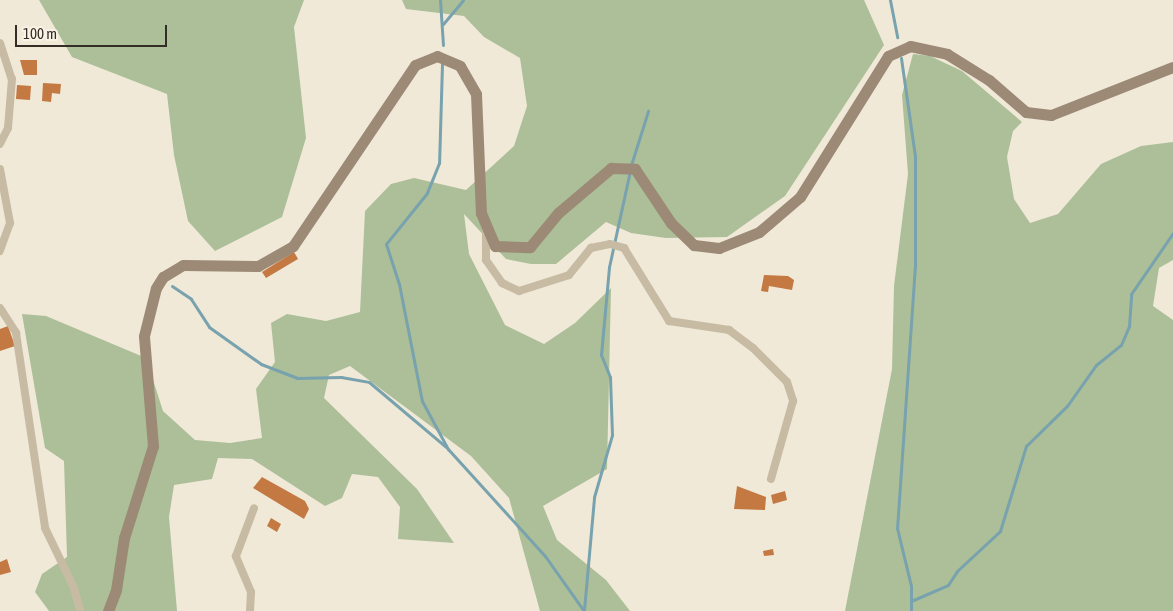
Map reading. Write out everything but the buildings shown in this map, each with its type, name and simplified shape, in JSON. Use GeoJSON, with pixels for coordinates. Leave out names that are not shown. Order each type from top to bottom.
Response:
{"type":"FeatureCollection","features":[{"type":"Feature","properties":{"kind":"street"},"geometry":{"type":"LineString","coordinates":[[0,43],[12,79],[8,128],[0,144]]}},
{"type":"Feature","properties":{"kind":"street"},"geometry":{"type":"LineString","coordinates":[[486,231],[496,246],[530,247],[558,213],[611,168],[635,169],[671,223],[694,245],[719,248],[759,232],[800,197],[888,56],[910,46],[947,54],[989,80],[1026,112],[1051,115],[1173,67]]}},
{"type":"Feature","properties":{"kind":"street"},"geometry":{"type":"LineString","coordinates":[[108,611],[116,590],[124,538],[153,446],[144,336],[147,311],[163,278],[183,266],[258,266],[293,246],[415,65],[437,56],[460,66],[476,94],[481,212],[486,231],[486,260],[502,283],[519,291],[569,275],[592,248],[610,244],[624,248],[669,321],[729,330],[753,348],[787,382],[793,400],[771,479]]}},
{"type":"Feature","properties":{"kind":"street"},"geometry":{"type":"LineString","coordinates":[[0,169],[10,223],[0,251]]}},
{"type":"Feature","properties":{"kind":"street"},"geometry":{"type":"LineString","coordinates":[[0,308],[16,333],[45,528],[74,588],[80,611]]}},
{"type":"Feature","properties":{"kind":"street"},"geometry":{"type":"LineString","coordinates":[[250,611],[251,592],[236,556],[254,508]]}},
{"type":"Feature","properties":{"kind":"green space"},"geometry":{"type":"Polygon","coordinates":[[[39,0],[304,0],[294,27],[306,138],[282,217],[215,251],[188,221],[174,155],[167,94],[72,57],[39,0]]]}},
{"type":"Feature","properties":{"kind":"green space"},"geometry":{"type":"Polygon","coordinates":[[[402,0],[864,0],[884,45],[785,196],[727,237],[666,238],[631,233],[606,222],[556,264],[531,264],[506,259],[464,214],[469,254],[505,325],[544,344],[575,323],[611,288],[607,469],[543,506],[557,540],[606,580],[630,611],[540,611],[509,498],[471,456],[350,366],[329,375],[324,398],[417,489],[454,543],[398,539],[400,507],[378,477],[352,474],[342,498],[325,506],[252,459],[218,458],[212,479],[174,485],[169,517],[177,611],[49,611],[35,592],[42,574],[67,557],[64,461],[45,448],[22,314],[46,316],[146,358],[163,411],[195,440],[230,443],[262,438],[256,389],[275,362],[271,323],[287,314],[326,321],[360,312],[365,211],[391,184],[414,178],[466,190],[514,146],[527,106],[520,58],[484,37],[464,16],[406,9],[402,0]]]}},
{"type":"Feature","properties":{"kind":"green space"},"geometry":{"type":"Polygon","coordinates":[[[913,54],[930,56],[962,71],[1022,122],[1013,131],[1007,157],[1014,199],[1030,223],[1058,214],[1101,164],[1141,146],[1173,142],[1173,260],[1159,268],[1153,306],[1173,320],[1173,611],[845,611],[892,369],[894,286],[908,174],[902,95],[913,54]]]}},
{"type":"Feature","properties":{"kind":"waterway"},"geometry":{"type":"LineString","coordinates":[[440,0],[443,45]]}},
{"type":"Feature","properties":{"kind":"waterway"},"geometry":{"type":"LineString","coordinates":[[443,24],[463,0]]}},
{"type":"Feature","properties":{"kind":"waterway"},"geometry":{"type":"LineString","coordinates":[[890,0],[897,37]]}},
{"type":"Feature","properties":{"kind":"waterway"},"geometry":{"type":"LineString","coordinates":[[901,58],[915,156],[915,265],[897,528],[911,586],[911,611]]}},
{"type":"Feature","properties":{"kind":"waterway"},"geometry":{"type":"LineString","coordinates":[[442,64],[439,163],[427,193],[386,244],[399,284],[422,401],[448,449],[545,556],[584,611]]}},
{"type":"Feature","properties":{"kind":"waterway"},"geometry":{"type":"LineString","coordinates":[[631,165],[648,111]]}},
{"type":"Feature","properties":{"kind":"waterway"},"geometry":{"type":"LineString","coordinates":[[584,610],[594,497],[612,435],[610,377],[601,355],[609,267],[630,171]]}},
{"type":"Feature","properties":{"kind":"waterway"},"geometry":{"type":"LineString","coordinates":[[911,601],[948,585],[957,571],[1000,531],[1026,446],[1067,406],[1096,365],[1121,345],[1129,326],[1131,294],[1173,233]]}},
{"type":"Feature","properties":{"kind":"waterway"},"geometry":{"type":"LineString","coordinates":[[172,286],[191,299],[209,327],[261,364],[297,378],[341,377],[369,382],[446,447]]}}]}
